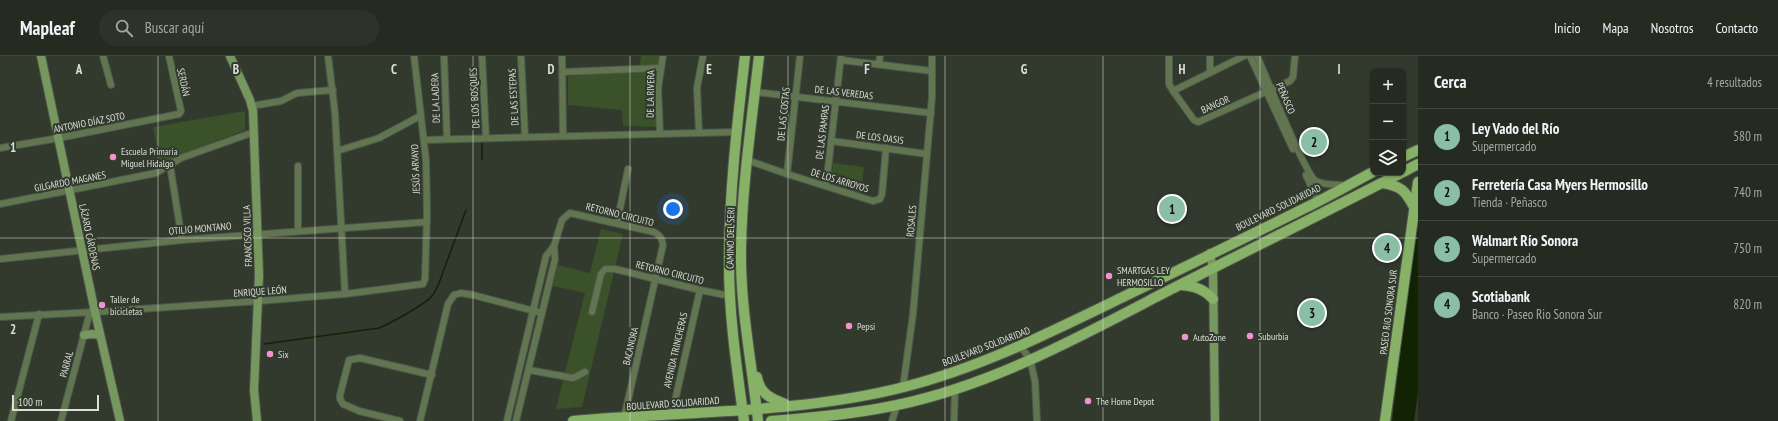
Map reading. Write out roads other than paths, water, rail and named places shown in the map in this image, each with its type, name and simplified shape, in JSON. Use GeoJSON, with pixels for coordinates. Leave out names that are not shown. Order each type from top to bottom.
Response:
{"type":"FeatureCollection","features":[{"type":"Feature","properties":{"kind":"main road","name":"LÁZARO CÁRDENAS"},"geometry":{"type":"LineString","coordinates":[[40,56],[83,250],[93,312],[100,335],[120,421]]}},
{"type":"Feature","properties":{"kind":"main road","name":"FRANCISCO VILLA"},"geometry":{"type":"LineString","coordinates":[[230,56],[252,106],[254,132],[259,301],[254,390],[257,421]]}},
{"type":"Feature","properties":{"kind":"main road","name":"CAMINO DEL SERI"},"geometry":{"type":"LineString","coordinates":[[744,421],[734,351],[730,296],[731,191],[745,56]]}},
{"type":"Feature","properties":{"kind":"main road","name":"CAMINO DEL SERI"},"geometry":{"type":"LineString","coordinates":[[758,421],[745,324],[741,250],[742,208],[759,56]]}},
{"type":"Feature","properties":{"kind":"main road"},"geometry":{"type":"LineString","coordinates":[[1406,156],[1418,150]]}},
{"type":"Feature","properties":{"kind":"main road"},"geometry":{"type":"LineString","coordinates":[[1406,171],[1418,164]]}},
{"type":"Feature","properties":{"kind":"main road","name":"BOULEVARD SOLIDARIDAD"},"geometry":{"type":"LineString","coordinates":[[574,421],[756,409],[862,396],[903,387],[959,370],[1021,347],[1318,201],[1370,174]]}},
{"type":"Feature","properties":{"kind":"main road"},"geometry":{"type":"LineString","coordinates":[[771,421],[849,413],[897,405],[956,388],[1030,359],[1088,333],[1396,176]]}},
{"type":"Feature","properties":{"kind":"main road","name":"PASEO RIO SONORA SUR"},"geometry":{"type":"LineString","coordinates":[[1385,421],[1418,182]]}},
{"type":"Feature","properties":{"kind":"main road"},"geometry":{"type":"LineString","coordinates":[[1382,183],[1394,185],[1403,190],[1408,194],[1414,206]]}},
{"type":"Feature","properties":{"kind":"main road"},"geometry":{"type":"LineString","coordinates":[[1210,253],[1213,269],[1215,421]]}},
{"type":"Feature","properties":{"kind":"main road"},"geometry":{"type":"LineString","coordinates":[[1181,285],[1199,288],[1208,293],[1213,299]]}},
{"type":"Feature","properties":{"kind":"main road"},"geometry":{"type":"LineString","coordinates":[[745,324],[753,345],[760,389],[765,395],[786,405]]}},
{"type":"Feature","properties":{"kind":"main road"},"geometry":{"type":"LineString","coordinates":[[84,335],[100,335]]}},
{"type":"Feature","properties":{"kind":"street"},"geometry":{"type":"LineString","coordinates":[[102,56],[111,85]]}},
{"type":"Feature","properties":{"kind":"street","name":"SERDÁN"},"geometry":{"type":"LineString","coordinates":[[168,56],[181,111]]}},
{"type":"Feature","properties":{"kind":"street"},"geometry":{"type":"LineString","coordinates":[[328,56],[333,90],[345,294]]}},
{"type":"Feature","properties":{"kind":"street","name":"JESÚS ARVAYO"},"geometry":{"type":"LineString","coordinates":[[414,56],[424,140],[427,222],[424,283]]}},
{"type":"Feature","properties":{"kind":"street","name":"DE LA LADERA"},"geometry":{"type":"LineString","coordinates":[[444,56],[447,139]]}},
{"type":"Feature","properties":{"kind":"street","name":"DE LOS BOSQUES"},"geometry":{"type":"LineString","coordinates":[[482,56],[486,138]]}},
{"type":"Feature","properties":{"kind":"street","name":"DE LAS ESTEPAS"},"geometry":{"type":"LineString","coordinates":[[521,56],[525,137]]}},
{"type":"Feature","properties":{"kind":"street"},"geometry":{"type":"LineString","coordinates":[[562,56],[563,136]]}},
{"type":"Feature","properties":{"kind":"street","name":"DE LA RIVERA"},"geometry":{"type":"LineString","coordinates":[[660,133],[658,103],[660,68],[663,56]]}},
{"type":"Feature","properties":{"kind":"street"},"geometry":{"type":"LineString","coordinates":[[699,133],[697,88],[703,56]]}},
{"type":"Feature","properties":{"kind":"street","name":"DE LAS COSTAS"},"geometry":{"type":"LineString","coordinates":[[787,174],[800,56]]}},
{"type":"Feature","properties":{"kind":"street"},"geometry":{"type":"LineString","coordinates":[[879,64],[880,56]]}},
{"type":"Feature","properties":{"kind":"street","name":"ROSALES"},"geometry":{"type":"LineString","coordinates":[[903,387],[913,314],[931,113],[932,56]]}},
{"type":"Feature","properties":{"kind":"street","name":"BANGOR"},"geometry":{"type":"LineString","coordinates":[[1168,56],[1168,79],[1173,91],[1194,120],[1198,122],[1269,90]]}},
{"type":"Feature","properties":{"kind":"street"},"geometry":{"type":"LineString","coordinates":[[1210,56],[1210,72]]}},
{"type":"Feature","properties":{"kind":"street"},"geometry":{"type":"LineString","coordinates":[[1173,91],[1244,56]]}},
{"type":"Feature","properties":{"kind":"street","name":"PEÑASCO"},"geometry":{"type":"LineString","coordinates":[[1250,56],[1269,90],[1311,179],[1318,201]]}},
{"type":"Feature","properties":{"kind":"street","name":"PEÑASCO"},"geometry":{"type":"LineString","coordinates":[[1257,56],[1269,90]]}},
{"type":"Feature","properties":{"kind":"street"},"geometry":{"type":"LineString","coordinates":[[1269,90],[1292,78],[1295,56]]}},
{"type":"Feature","properties":{"kind":"street"},"geometry":{"type":"LineString","coordinates":[[841,58],[932,70]]}},
{"type":"Feature","properties":{"kind":"street","name":"DE LAS PAMPAS"},"geometry":{"type":"LineString","coordinates":[[826,186],[841,58]]}},
{"type":"Feature","properties":{"kind":"street"},"geometry":{"type":"LineString","coordinates":[[562,72],[660,68]]}},
{"type":"Feature","properties":{"kind":"street"},"geometry":{"type":"LineString","coordinates":[[252,106],[280,101],[298,93],[333,90]]}},
{"type":"Feature","properties":{"kind":"street","name":"DE LAS VEREDAS"},"geometry":{"type":"LineString","coordinates":[[755,92],[931,113]]}},
{"type":"Feature","properties":{"kind":"street","name":"ANTONIO DÍAZ SOTO"},"geometry":{"type":"LineString","coordinates":[[0,148],[179,114],[181,111]]}},
{"type":"Feature","properties":{"kind":"street"},"geometry":{"type":"LineString","coordinates":[[337,151],[379,138],[420,116]]}},
{"type":"Feature","properties":{"kind":"street","name":"GILGARDO MAGANES"},"geometry":{"type":"LineString","coordinates":[[0,204],[156,173],[187,156],[254,132]]}},
{"type":"Feature","properties":{"kind":"street"},"geometry":{"type":"LineString","coordinates":[[424,140],[737,132]]}},
{"type":"Feature","properties":{"kind":"street","name":"DE LOS OASIS"},"geometry":{"type":"LineString","coordinates":[[831,141],[927,154]]}},
{"type":"Feature","properties":{"kind":"street","name":"DE LOS ARROYOS"},"geometry":{"type":"LineString","coordinates":[[747,160],[873,201],[877,200],[882,194],[886,148]]}},
{"type":"Feature","properties":{"kind":"street"},"geometry":{"type":"LineString","coordinates":[[170,165],[182,240]]}},
{"type":"Feature","properties":{"kind":"street"},"geometry":{"type":"LineString","coordinates":[[298,166],[298,232]]}},
{"type":"Feature","properties":{"kind":"street"},"geometry":{"type":"LineString","coordinates":[[617,223],[628,169]]}},
{"type":"Feature","properties":{"kind":"street"},"geometry":{"type":"LineString","coordinates":[[1311,179],[1322,183],[1348,185]]}},
{"type":"Feature","properties":{"kind":"street","name":"RETORNO CIRCUITO"},"geometry":{"type":"LineString","coordinates":[[554,246],[562,220],[570,213],[654,232],[660,236],[663,245],[656,279]]}},
{"type":"Feature","properties":{"kind":"street","name":"OTILIO MONTANO"},"geometry":{"type":"LineString","coordinates":[[0,259],[182,240],[427,222]]}},
{"type":"Feature","properties":{"kind":"street"},"geometry":{"type":"LineString","coordinates":[[507,421],[546,256],[554,246]]}},
{"type":"Feature","properties":{"kind":"street"},"geometry":{"type":"LineString","coordinates":[[516,421],[555,259],[554,246]]}},
{"type":"Feature","properties":{"kind":"street","name":"RETORNO CIRCUITO"},"geometry":{"type":"LineString","coordinates":[[592,312],[601,274],[605,269],[615,269],[730,296]]}},
{"type":"Feature","properties":{"kind":"street","name":"BACANORA"},"geometry":{"type":"LineString","coordinates":[[624,418],[656,279]]}},
{"type":"Feature","properties":{"kind":"street","name":"ENRIQUE LEÓN"},"geometry":{"type":"LineString","coordinates":[[0,316],[93,312],[259,301],[345,294],[422,285],[424,283]]}},
{"type":"Feature","properties":{"kind":"street","name":"AVENIDA TRINCHERAS"},"geometry":{"type":"LineString","coordinates":[[672,414],[700,290]]}},
{"type":"Feature","properties":{"kind":"street"},"geometry":{"type":"LineString","coordinates":[[420,421],[448,304],[454,295],[461,293],[542,313]]}},
{"type":"Feature","properties":{"kind":"street","name":"PARRAL"},"geometry":{"type":"LineString","coordinates":[[61,421],[84,335],[93,312]]}},
{"type":"Feature","properties":{"kind":"street"},"geometry":{"type":"LineString","coordinates":[[11,421],[39,314]]}},
{"type":"Feature","properties":{"kind":"street"},"geometry":{"type":"LineString","coordinates":[[1021,347],[1030,359],[1035,381],[1037,421]]}},
{"type":"Feature","properties":{"kind":"street"},"geometry":{"type":"LineString","coordinates":[[400,421],[359,411],[343,404],[340,399],[340,395],[349,360],[360,358],[432,375]]}},
{"type":"Feature","properties":{"kind":"street"},"geometry":{"type":"LineString","coordinates":[[529,370],[573,378],[585,372]]}},
{"type":"Feature","properties":{"kind":"street"},"geometry":{"type":"LineString","coordinates":[[954,421],[956,388]]}},
{"type":"Feature","properties":{"kind":"street"},"geometry":{"type":"LineString","coordinates":[[511,402],[520,403]]}},
{"type":"Feature","properties":{"kind":"street"},"geometry":{"type":"LineString","coordinates":[[892,421],[897,405]]}},
{"type":"Feature","properties":{"kind":"waterway"},"geometry":{"type":"LineString","coordinates":[[482,143],[482,159]]}},
{"type":"Feature","properties":{"kind":"waterway"},"geometry":{"type":"LineString","coordinates":[[264,344],[379,328],[398,319],[421,305],[431,297],[437,289],[466,210]]}},
{"type":"Feature","properties":{"kind":"place","name":"Ferretería Casa Myers Hermosillo"},"geometry":{"type":"Point","coordinates":[1314,142]}},
{"type":"Feature","properties":{"kind":"place","name":"Escuela Primaria Miguel Hidalgo"},"geometry":{"type":"Point","coordinates":[113,157]}},
{"type":"Feature","properties":{"kind":"place","name":"Ley Vado del Río"},"geometry":{"type":"Point","coordinates":[1172,209]}},
{"type":"Feature","properties":{"kind":"place","name":"Scotiabank"},"geometry":{"type":"Point","coordinates":[1387,248]}},
{"type":"Feature","properties":{"kind":"place","name":"SMARTGAS LEY HERMOSILLO"},"geometry":{"type":"Point","coordinates":[1109,276]}},
{"type":"Feature","properties":{"kind":"place","name":"Taller de bicicletas"},"geometry":{"type":"Point","coordinates":[102,305]}},
{"type":"Feature","properties":{"kind":"place","name":"Walmart Río Sonora"},"geometry":{"type":"Point","coordinates":[1312,313]}},
{"type":"Feature","properties":{"kind":"place","name":"Pepsi"},"geometry":{"type":"Point","coordinates":[849,326]}},
{"type":"Feature","properties":{"kind":"place","name":"Suburbia"},"geometry":{"type":"Point","coordinates":[1250,336]}},
{"type":"Feature","properties":{"kind":"place","name":"AutoZone"},"geometry":{"type":"Point","coordinates":[1185,337]}},
{"type":"Feature","properties":{"kind":"place","name":"Six"},"geometry":{"type":"Point","coordinates":[270,354]}},
{"type":"Feature","properties":{"kind":"place","name":"The Home Depot"},"geometry":{"type":"Point","coordinates":[1088,401]}}]}
